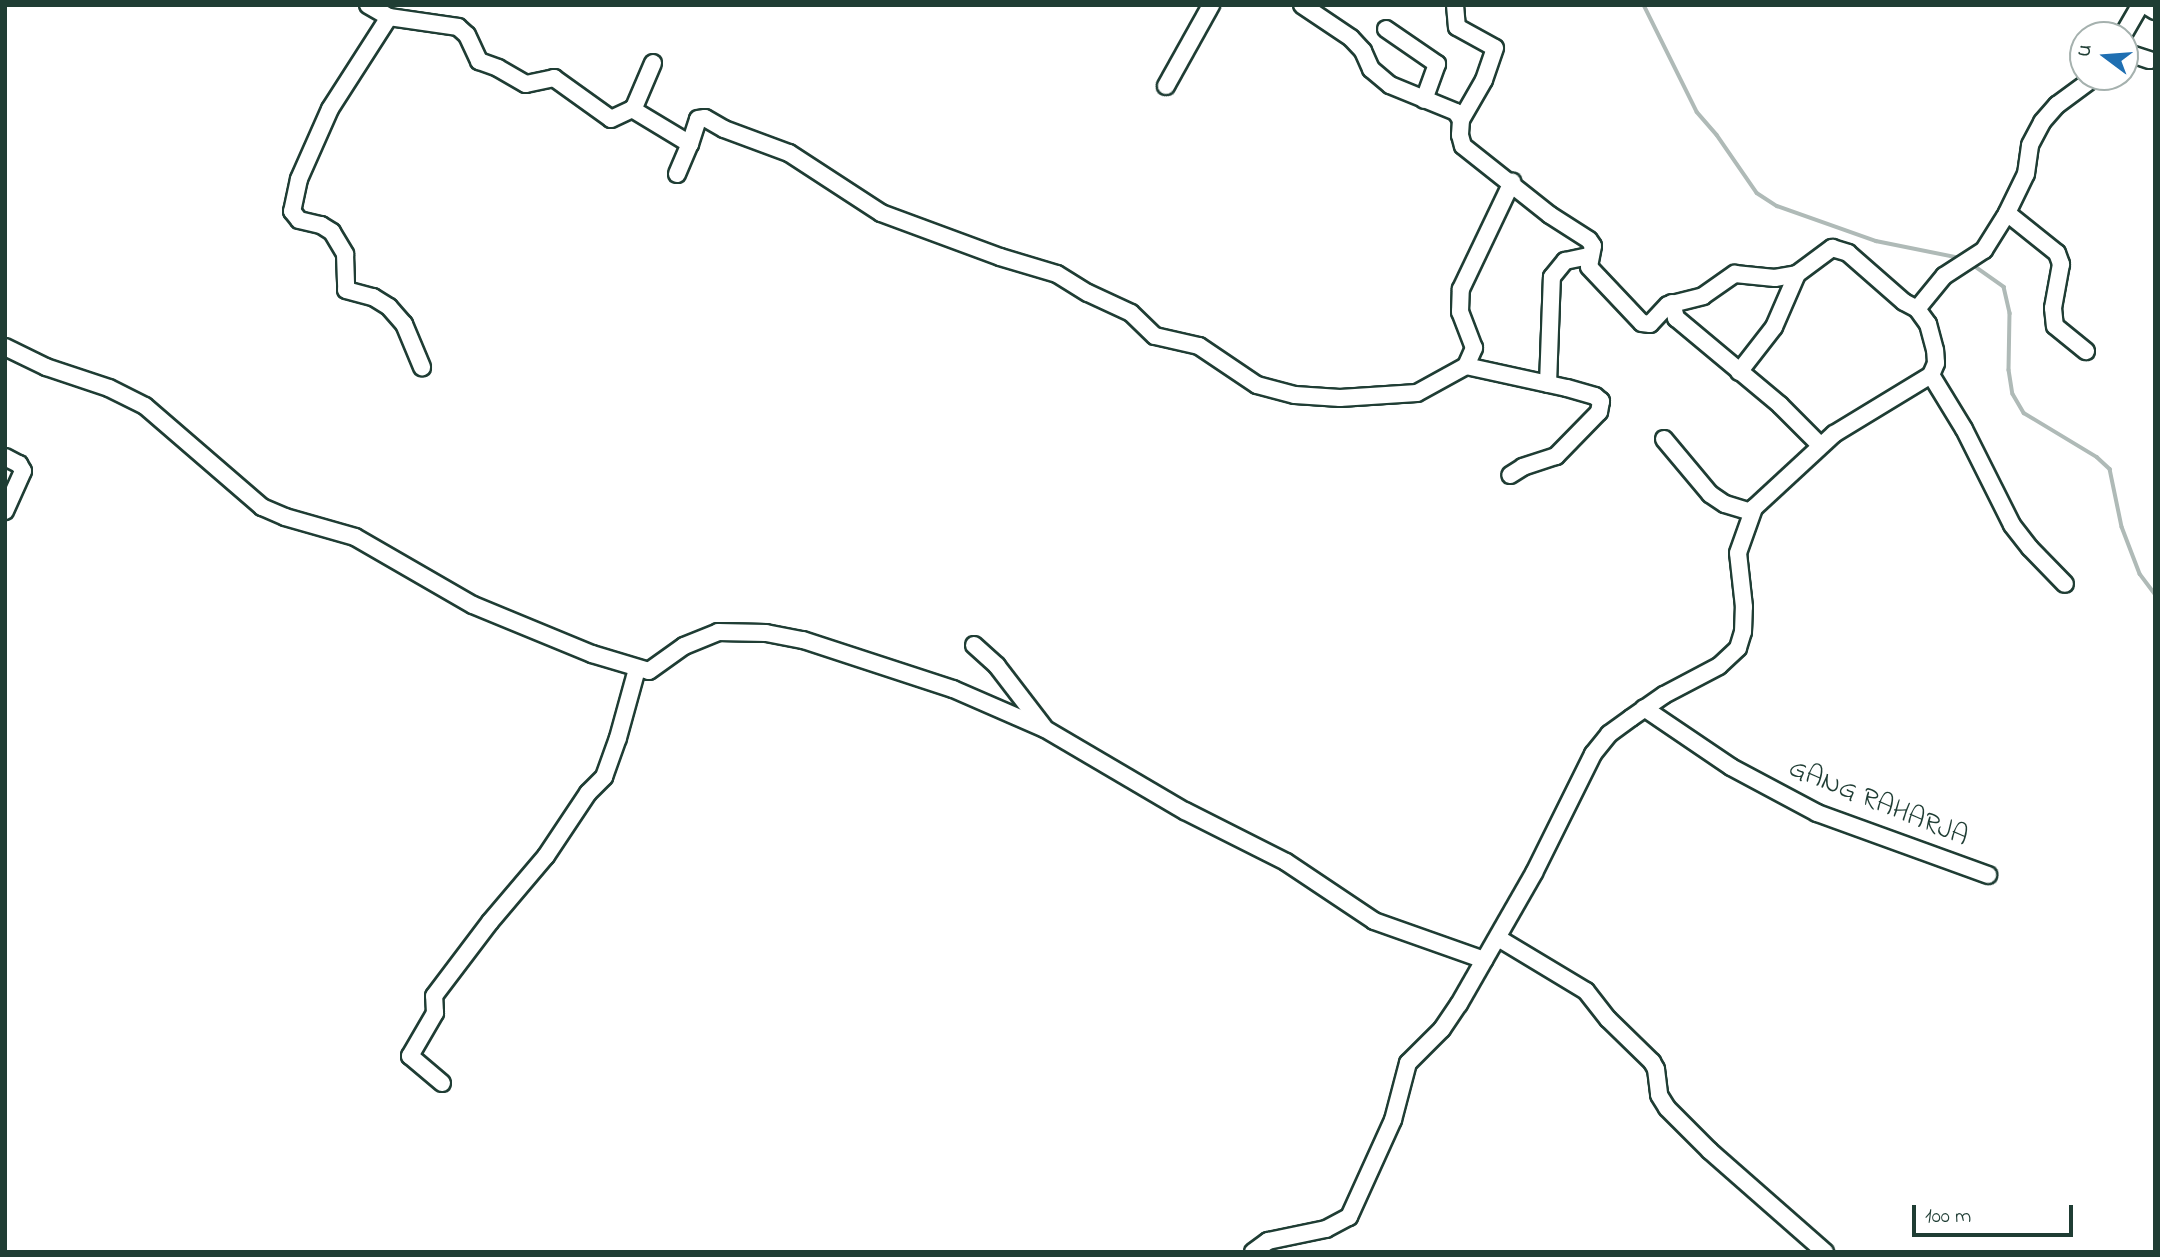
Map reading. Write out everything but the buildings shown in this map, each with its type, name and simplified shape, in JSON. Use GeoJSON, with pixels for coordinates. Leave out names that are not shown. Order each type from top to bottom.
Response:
{"type":"FeatureCollection","features":[{"type":"Feature","properties":{"kind":"street"},"geometry":{"type":"LineString","coordinates":[[368,5],[389,17],[458,27],[467,35],[479,61],[526,84],[554,78],[608,117],[614,118],[627,109],[633,110],[690,144]]}},
{"type":"Feature","properties":{"kind":"street"},"geometry":{"type":"LineString","coordinates":[[1166,86],[1211,5]]}},
{"type":"Feature","properties":{"kind":"street"},"geometry":{"type":"LineString","coordinates":[[1455,5],[1457,27],[1495,48],[1484,80],[1461,120],[1460,135],[1463,146],[1512,182],[1550,215],[1589,240],[1593,246],[1588,262],[1593,272],[1642,323],[1650,324],[1672,303],[1703,296],[1741,273],[1776,278],[1797,274]]}},
{"type":"Feature","properties":{"kind":"street"},"geometry":{"type":"LineString","coordinates":[[2132,21],[2143,5],[2155,11]]}},
{"type":"Feature","properties":{"kind":"street"},"geometry":{"type":"LineString","coordinates":[[1312,7],[1358,44],[1376,75],[1397,89],[1456,112],[1461,120]]}},
{"type":"Feature","properties":{"kind":"street"},"geometry":{"type":"LineString","coordinates":[[389,17],[330,109],[299,179],[292,211],[299,220],[321,225],[332,232],[345,254],[346,290],[373,298],[389,307],[404,324],[422,367]]}},
{"type":"Feature","properties":{"kind":"street"},"geometry":{"type":"LineString","coordinates":[[1386,30],[1437,64],[1424,100]]}},
{"type":"Feature","properties":{"kind":"street"},"geometry":{"type":"LineString","coordinates":[[2139,56],[2150,60]]}},
{"type":"Feature","properties":{"kind":"street"},"geometry":{"type":"LineString","coordinates":[[633,110],[653,62]]}},
{"type":"Feature","properties":{"kind":"street"},"geometry":{"type":"LineString","coordinates":[[1917,309],[1944,276],[1983,250],[2007,213],[2026,174],[2030,145],[2042,122],[2057,105],[2076,91]]}},
{"type":"Feature","properties":{"kind":"street"},"geometry":{"type":"LineString","coordinates":[[677,174],[698,119],[705,118],[724,129],[789,153],[881,213],[1066,278],[1088,293],[1131,313],[1155,336],[1199,346],[1245,377],[1270,390],[1339,398],[1418,393],[1466,366],[1474,348],[1458,304],[1461,289],[1512,182]]}},
{"type":"Feature","properties":{"kind":"street"},"geometry":{"type":"LineString","coordinates":[[2007,213],[2057,253],[2061,264],[2053,308],[2055,326],[2086,351]]}},
{"type":"Feature","properties":{"kind":"street"},"geometry":{"type":"LineString","coordinates":[[1252,1252],[1268,1241],[1326,1229],[1349,1217],[1393,1120],[1408,1063],[1442,1030],[1499,938],[1593,754],[1609,734],[1644,708],[1719,666],[1738,648],[1744,621],[1738,553],[1751,512],[1820,445],[1876,407],[1931,376],[1936,363],[1924,315],[1904,302],[1848,253],[1838,248],[1825,250],[1797,274],[1774,327],[1739,372]]}},
{"type":"Feature","properties":{"kind":"street"},"geometry":{"type":"LineString","coordinates":[[1548,384],[1552,277],[1565,261],[1589,256]]}},
{"type":"Feature","properties":{"kind":"street"},"geometry":{"type":"LineString","coordinates":[[1672,303],[1676,318],[1780,405],[1820,445]]}},
{"type":"Feature","properties":{"kind":"street"},"geometry":{"type":"LineString","coordinates":[[5,347],[46,366],[108,388],[154,412],[262,507],[285,517],[355,537],[473,605],[592,654],[637,669],[653,670],[684,646],[718,632],[766,633],[803,640],[953,689],[1045,729],[1185,811],[1286,862],[1374,921],[1484,960]]}},
{"type":"Feature","properties":{"kind":"street"},"geometry":{"type":"LineString","coordinates":[[1466,366],[1595,396],[1601,401],[1602,408],[1556,456],[1523,467],[1510,475]]}},
{"type":"Feature","properties":{"kind":"street"},"geometry":{"type":"LineString","coordinates":[[1931,376],[1964,429],[2012,525],[2065,584]]}},
{"type":"Feature","properties":{"kind":"street"},"geometry":{"type":"LineString","coordinates":[[1664,439],[1710,494],[1725,504],[1751,512]]}},
{"type":"Feature","properties":{"kind":"street"},"geometry":{"type":"LineString","coordinates":[[5,457],[19,464],[23,471],[5,511]]}},
{"type":"Feature","properties":{"kind":"street"},"geometry":{"type":"LineString","coordinates":[[974,645],[1028,703],[1045,729]]}},
{"type":"Feature","properties":{"kind":"street"},"geometry":{"type":"LineString","coordinates":[[442,1083],[410,1056],[435,1013],[434,996],[490,922],[546,856],[588,793],[604,777],[637,669]]}},
{"type":"Feature","properties":{"kind":"street","name":"GANG RAHARJA"},"geometry":{"type":"LineString","coordinates":[[1644,708],[1731,767],[1817,813],[1988,875]]}},
{"type":"Feature","properties":{"kind":"street"},"geometry":{"type":"LineString","coordinates":[[1499,938],[1586,991],[1608,1019],[1652,1062],[1656,1069],[1660,1095],[1667,1108],[1710,1151],[1825,1252]]}},
{"type":"Feature","properties":{"kind":"waterway"},"geometry":{"type":"LineString","coordinates":[[1644,5],[1697,112],[1717,135],[1757,193],[1777,206],[1876,241],[1960,258]]}},
{"type":"Feature","properties":{"kind":"waterway"},"geometry":{"type":"LineString","coordinates":[[1973,265],[2004,287],[2010,313],[2009,370],[2013,394],[2024,413],[2097,457],[2110,469],[2122,527],[2140,574],[2155,594]]}}]}
